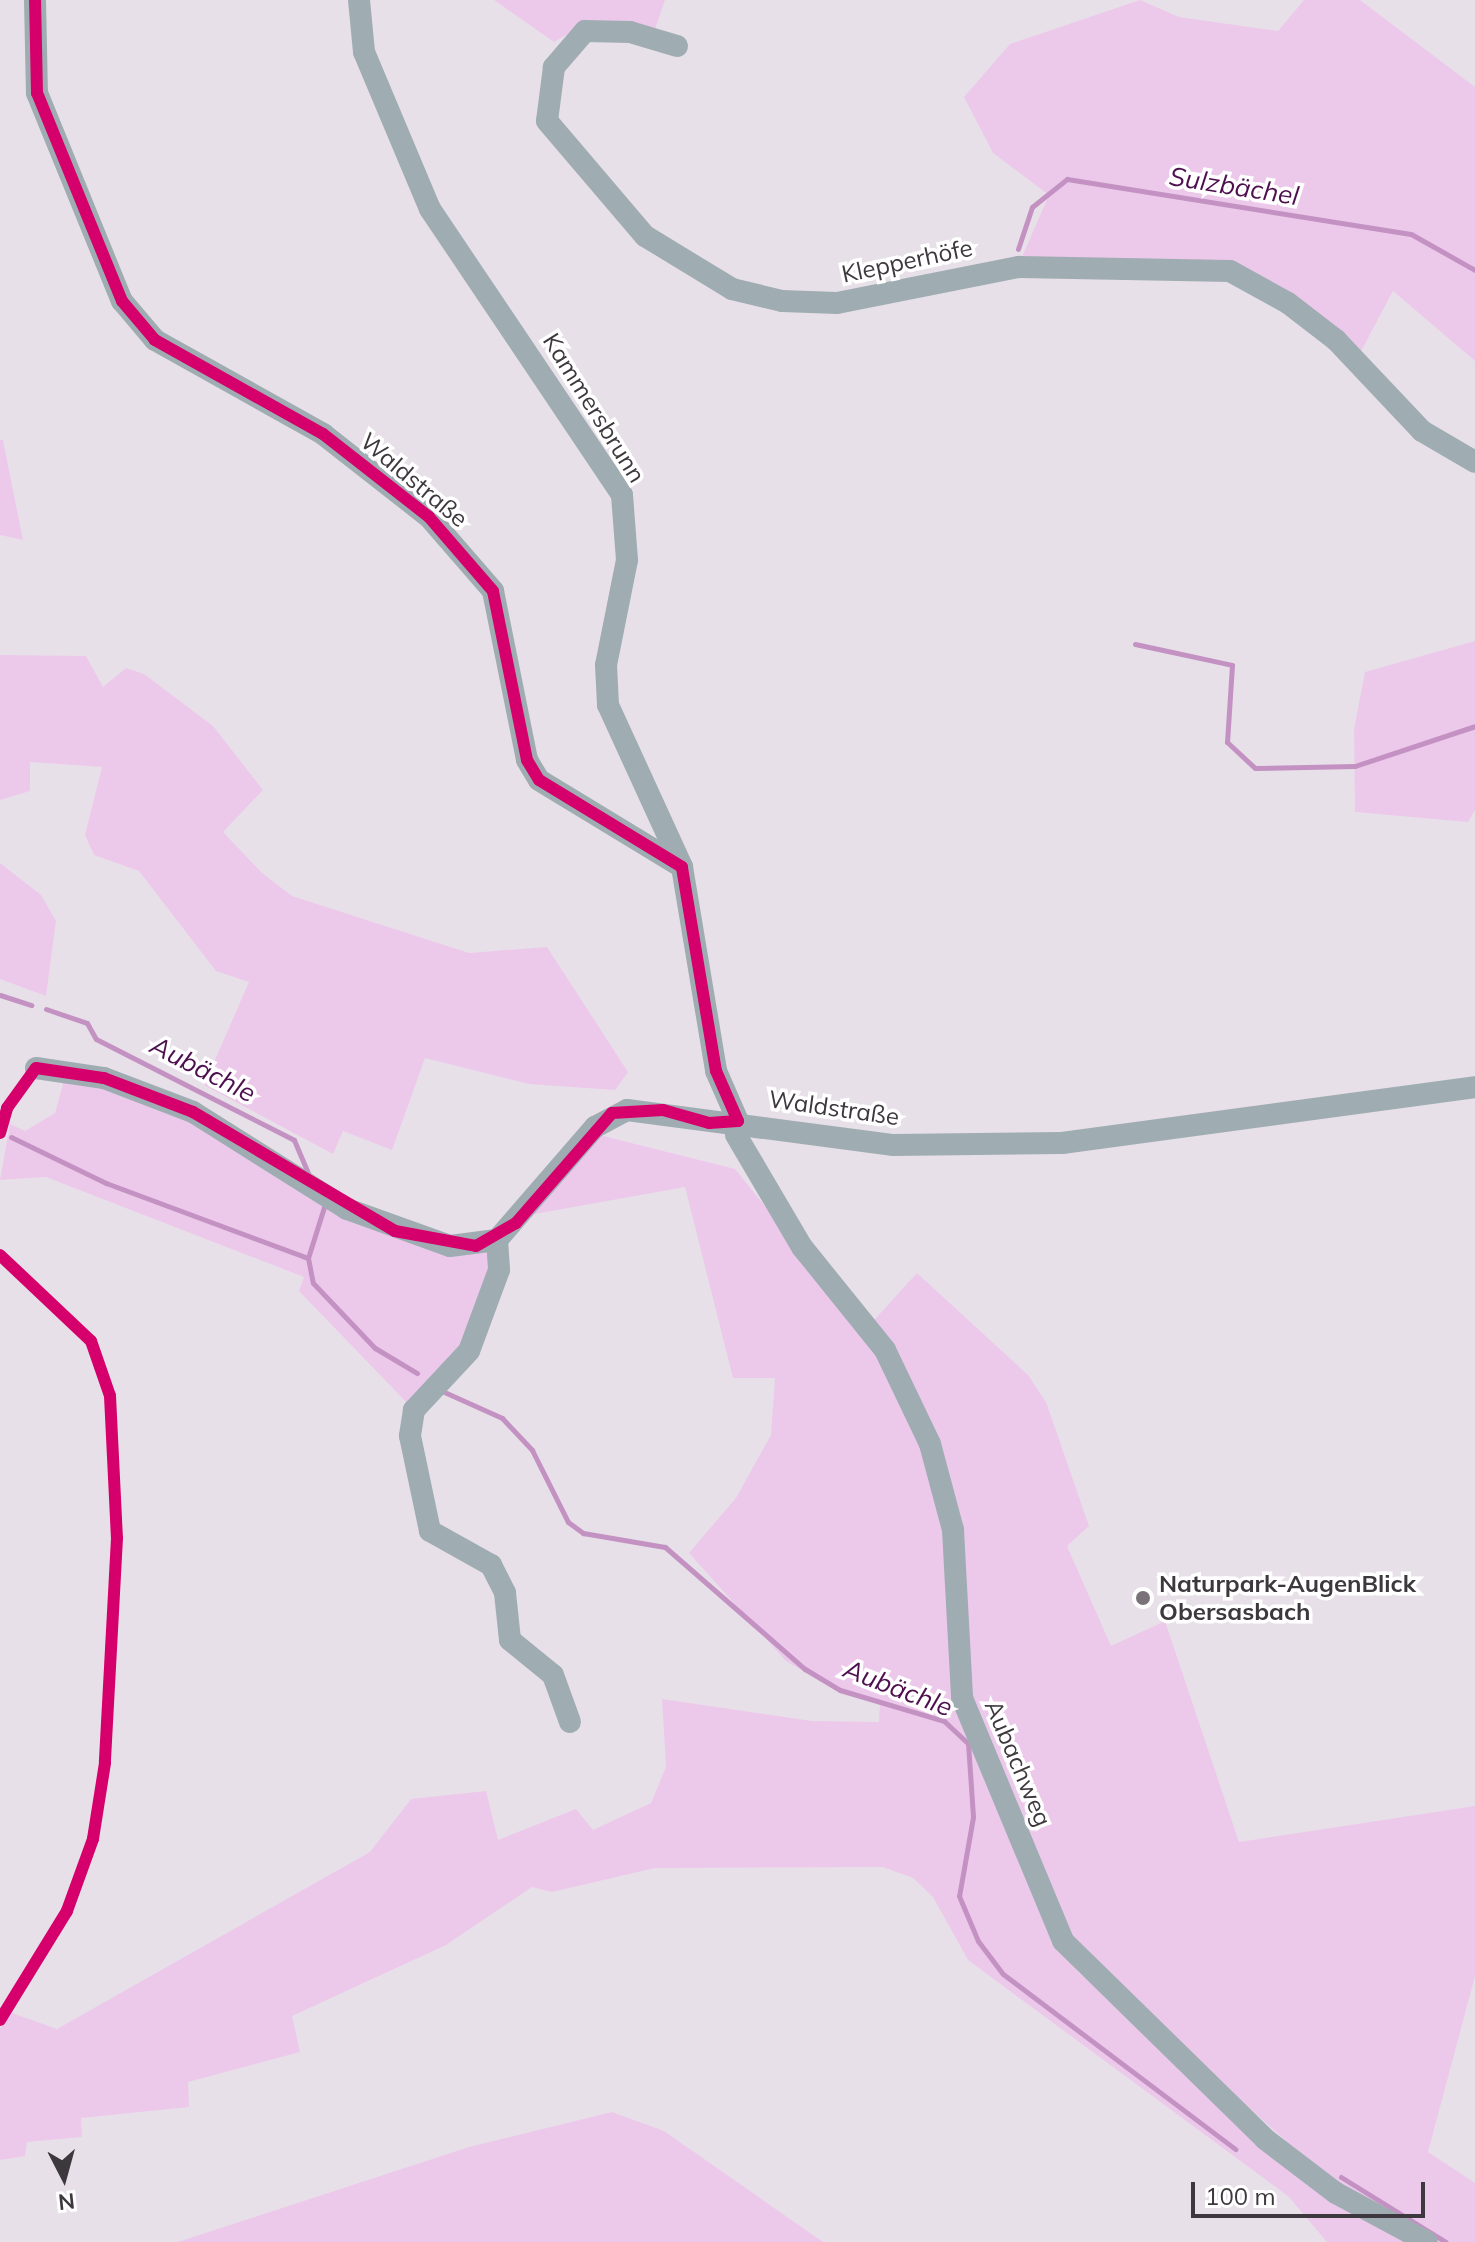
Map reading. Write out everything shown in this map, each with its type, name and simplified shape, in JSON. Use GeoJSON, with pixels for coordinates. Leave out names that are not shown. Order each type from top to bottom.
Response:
{"type":"FeatureCollection","features":[{"type":"Feature","properties":{"kind":"street","name":"Waldstraße"},"geometry":{"type":"LineString","coordinates":[[35,0],[37,93],[122,301],[155,340],[323,434],[429,517],[493,591],[527,760],[539,780],[682,867],[716,1071],[737,1128],[894,1145],[1062,1143],[1475,1087]]}},
{"type":"Feature","properties":{"kind":"street","name":"Kammersbrunn"},"geometry":{"type":"LineString","coordinates":[[359,0],[364,52],[430,209],[622,495],[627,560],[606,665],[608,705],[682,867]]}},
{"type":"Feature","properties":{"kind":"street","name":"Klepperhöfe"},"geometry":{"type":"LineString","coordinates":[[677,46],[630,32],[585,31],[554,67],[547,121],[645,236],[732,289],[837,303],[1019,267],[1230,271],[1288,303],[1336,340],[1422,431],[1475,462]]}},
{"type":"Feature","properties":{"kind":"street"},"geometry":{"type":"LineString","coordinates":[[36,1068],[104,1078],[193,1112],[395,1231],[450,1246],[497,1240],[612,1113],[663,1110],[737,1128]]}},
{"type":"Feature","properties":{"kind":"street","name":"Aubachweg"},"geometry":{"type":"LineString","coordinates":[[737,1128],[802,1247],[885,1350],[930,1444],[953,1530],[962,1698],[1063,1941],[1265,2139],[1336,2193],[1427,2242]]}},
{"type":"Feature","properties":{"kind":"street"},"geometry":{"type":"LineString","coordinates":[[497,1240],[499,1270],[469,1351],[414,1410],[410,1436],[430,1531],[491,1565],[505,1593],[510,1640],[553,1675],[570,1722]]}},
{"type":"Feature","properties":{"kind":"shaded area"},"geometry":{"type":"Polygon","coordinates":[[[494,0],[665,0],[654,32],[578,28],[554,42],[494,0]]]}},
{"type":"Feature","properties":{"kind":"shaded area"},"geometry":{"type":"Polygon","coordinates":[[[1140,0],[1179,17],[1278,31],[1304,0],[1360,0],[1475,87],[1475,361],[1393,291],[1359,355],[1262,278],[1021,259],[1049,195],[993,153],[964,97],[1010,44],[1140,0]]]}},
{"type":"Feature","properties":{"kind":"shaded area"},"geometry":{"type":"Polygon","coordinates":[[[0,440],[3,440],[23,540],[0,535],[0,440]]]}},
{"type":"Feature","properties":{"kind":"shaded area"},"geometry":{"type":"Polygon","coordinates":[[[1475,641],[1475,810],[1468,822],[1355,812],[1354,729],[1365,672],[1475,641]]]}},
{"type":"Feature","properties":{"kind":"shaded area"},"geometry":{"type":"Polygon","coordinates":[[[0,655],[86,656],[103,687],[126,668],[144,674],[213,726],[263,790],[223,832],[262,873],[292,896],[469,953],[547,947],[628,1072],[615,1090],[529,1084],[425,1058],[392,1150],[343,1131],[333,1154],[204,1085],[249,982],[216,971],[139,871],[94,855],[85,835],[102,767],[30,762],[30,791],[0,800],[0,655]]]}},
{"type":"Feature","properties":{"kind":"shaded area"},"geometry":{"type":"Polygon","coordinates":[[[0,863],[41,895],[56,921],[46,996],[0,979],[0,863]]]}},
{"type":"Feature","properties":{"kind":"shaded area"},"geometry":{"type":"Polygon","coordinates":[[[65,1077],[158,1102],[315,1194],[487,1247],[494,1260],[458,1356],[411,1407],[299,1291],[304,1277],[46,1177],[0,1180],[10,1124],[25,1131],[55,1113],[65,1077]]]}},
{"type":"Feature","properties":{"kind":"shaded area"},"geometry":{"type":"Polygon","coordinates":[[[595,1134],[735,1169],[865,1330],[917,1273],[1028,1375],[1046,1402],[1089,1526],[1067,1546],[1111,1646],[1165,1621],[1239,1842],[1475,1806],[1475,1976],[1428,2152],[1475,2183],[1475,2242],[1437,2242],[1325,2177],[1049,1924],[1078,1972],[1145,2027],[1251,2135],[1419,2242],[1327,2242],[1288,2196],[968,1960],[933,1897],[913,1878],[883,1867],[655,1868],[552,1892],[532,1887],[446,1945],[292,2016],[300,2052],[188,2082],[189,2107],[81,2118],[82,2137],[27,2142],[25,2156],[0,2160],[0,2028],[12,2013],[57,2029],[370,1852],[411,1799],[486,1791],[498,1840],[576,1809],[593,1830],[651,1803],[666,1767],[662,1699],[812,1721],[879,1722],[880,1702],[840,1693],[786,1661],[689,1553],[736,1498],[771,1435],[775,1378],[733,1378],[685,1187],[529,1215],[595,1134]]]}},
{"type":"Feature","properties":{"kind":"shaded area"},"geometry":{"type":"Polygon","coordinates":[[[612,2112],[664,2131],[823,2242],[178,2242],[469,2147],[612,2112]]]}},
{"type":"Feature","properties":{"kind":"waterway","name":"Sulzbächel"},"geometry":{"type":"LineString","coordinates":[[1018,249],[1032,207],[1067,179],[1411,234],[1475,270]]}},
{"type":"Feature","properties":{"kind":"waterway"},"geometry":{"type":"LineString","coordinates":[[1135,644],[1232,665],[1227,742],[1255,768],[1355,766],[1475,726]]}},
{"type":"Feature","properties":{"kind":"waterway","name":"Aubächle"},"geometry":{"type":"LineString","coordinates":[[0,995],[31,1005]]}},
{"type":"Feature","properties":{"kind":"waterway","name":"Aubächle"},"geometry":{"type":"LineString","coordinates":[[46,1009],[87,1023],[96,1039],[294,1140],[309,1175]]}},
{"type":"Feature","properties":{"kind":"waterway"},"geometry":{"type":"LineString","coordinates":[[11,1137],[106,1183],[308,1258]]}},
{"type":"Feature","properties":{"kind":"waterway","name":"Aubächle"},"geometry":{"type":"LineString","coordinates":[[325,1204],[308,1258],[313,1283],[375,1348],[417,1373]]}},
{"type":"Feature","properties":{"kind":"waterway","name":"Aubächle"},"geometry":{"type":"LineString","coordinates":[[442,1391],[502,1418],[532,1450],[568,1522],[583,1533],[665,1547],[805,1669],[840,1690],[944,1721],[968,1743],[973,1817],[959,1896],[978,1941],[1003,1974],[1235,2149]]}},
{"type":"Feature","properties":{"kind":"waterway","name":"Aubächle"},"geometry":{"type":"LineString","coordinates":[[1341,2177],[1446,2242]]}},
{"type":"Feature","properties":{"kind":"cycle path"},"geometry":{"type":"LineString","coordinates":[[0,1133],[7,1108],[36,1068],[104,1078],[193,1112],[395,1231],[476,1246],[516,1223],[612,1113],[663,1110],[709,1123],[738,1121],[716,1071],[682,867],[539,780],[527,760],[493,591],[429,517],[323,434],[155,340],[122,301],[37,93],[35,0]]}},
{"type":"Feature","properties":{"kind":"cycle path"},"geometry":{"type":"LineString","coordinates":[[0,1255],[91,1341],[110,1396],[117,1538],[105,1763],[93,1839],[67,1911],[0,2020]]}},
{"type":"Feature","properties":{"kind":"place","name":"Naturpark-AugenBlick Obersasbach"},"geometry":{"type":"Point","coordinates":[1143,1598]}}]}
